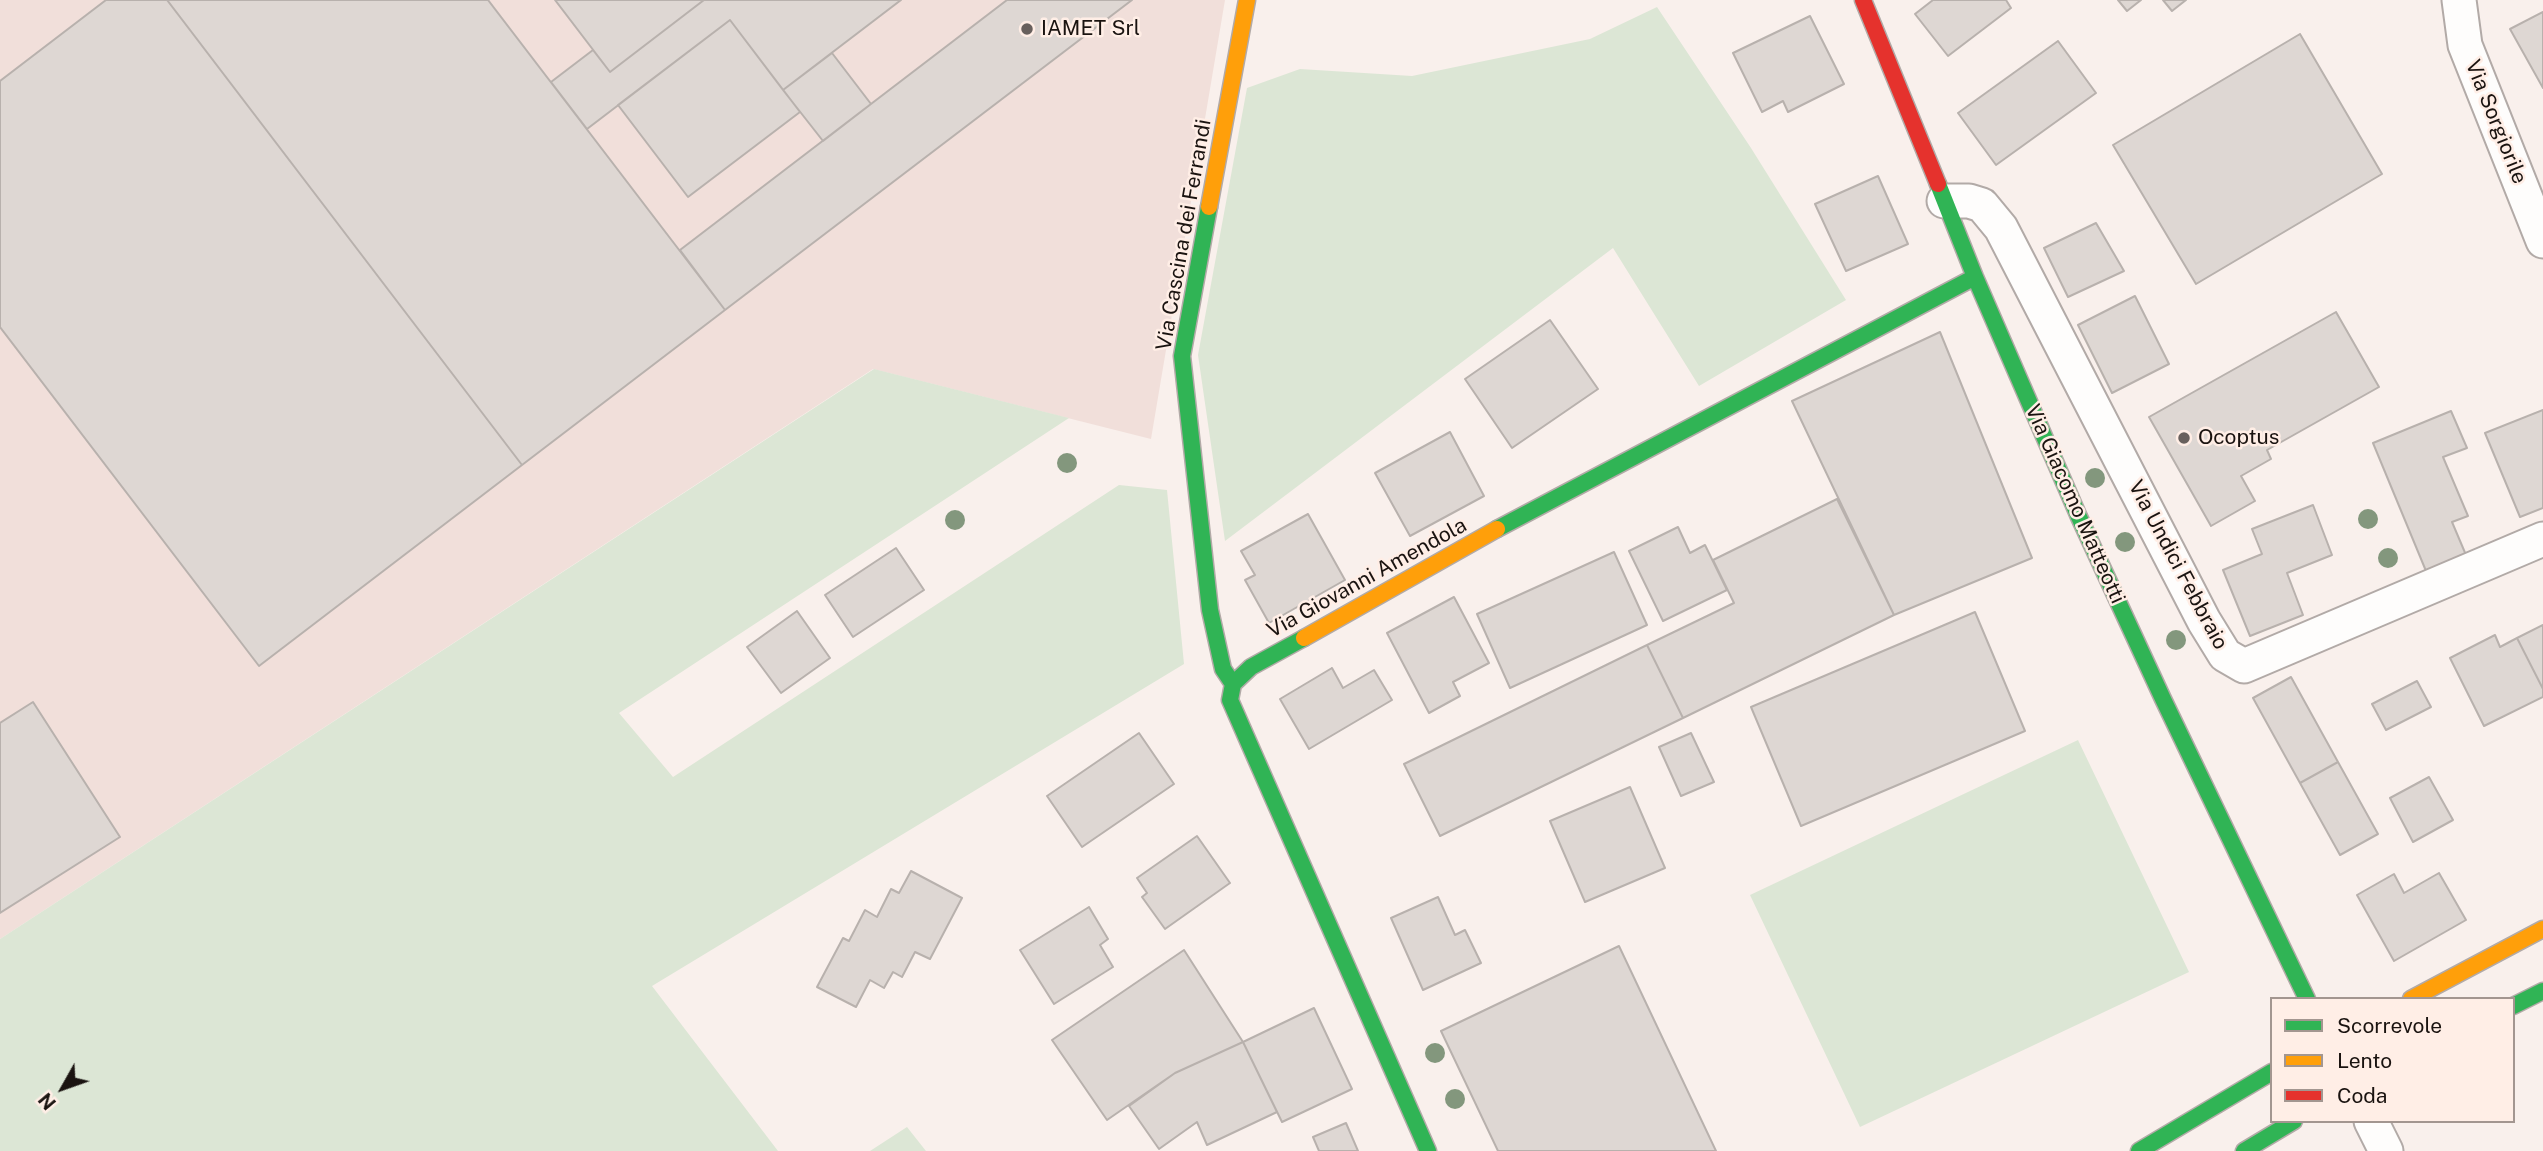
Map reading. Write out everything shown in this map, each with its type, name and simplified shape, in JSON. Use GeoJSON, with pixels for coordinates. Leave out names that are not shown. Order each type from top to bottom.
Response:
{"type":"FeatureCollection","features":[{"type":"Feature","properties":{"kind":"main road","name":"Via Cascina dei Ferrandi"},"geometry":{"type":"LineString","coordinates":[[1233,684],[1223,669],[1210,610],[1182,356],[1247,0]]}},
{"type":"Feature","properties":{"kind":"main road","name":"Via Giacomo Matteotti"},"geometry":{"type":"LineString","coordinates":[[1863,0],[1975,277],[2079,517],[2306,995]]}},
{"type":"Feature","properties":{"kind":"main road","name":"Via Giovanni Amendola"},"geometry":{"type":"LineString","coordinates":[[1233,684],[1251,667],[1525,514],[1975,277]]}},
{"type":"Feature","properties":{"kind":"main road"},"geometry":{"type":"LineString","coordinates":[[1233,684],[1230,700],[1428,1151]]}},
{"type":"Feature","properties":{"kind":"main road"},"geometry":{"type":"LineString","coordinates":[[2415,997],[2543,929]]}},
{"type":"Feature","properties":{"kind":"main road"},"geometry":{"type":"LineString","coordinates":[[2515,1005],[2543,991]]}},
{"type":"Feature","properties":{"kind":"main road"},"geometry":{"type":"LineString","coordinates":[[2139,1151],[2270,1073]]}},
{"type":"Feature","properties":{"kind":"main road"},"geometry":{"type":"LineString","coordinates":[[2244,1151],[2291,1123]]}},
{"type":"Feature","properties":{"kind":"street","name":"Via Sorgiorile"},"geometry":{"type":"LineString","coordinates":[[2466,3],[2465,45],[2543,241]]}},
{"type":"Feature","properties":{"kind":"street","name":"Via Undici Febbraio"},"geometry":{"type":"LineString","coordinates":[[1944,201],[1969,201],[1982,205],[2001,228],[2204,621],[2225,655],[2244,666],[2543,539]]}},
{"type":"Feature","properties":{"kind":"street"},"geometry":{"type":"LineString","coordinates":[[2372,1123],[2386,1151]]}},
{"type":"Feature","properties":{"kind":"shaded area"},"geometry":{"type":"Polygon","coordinates":[[[0,0],[1225,0],[1151,439],[873,369],[0,939],[0,0]]]}},
{"type":"Feature","properties":{"kind":"green space"},"geometry":{"type":"Polygon","coordinates":[[[1657,7],[1751,148],[1846,300],[1699,386],[1613,248],[1225,541],[1198,355],[1247,88],[1300,69],[1412,76],[1590,39],[1657,7]]]}},
{"type":"Feature","properties":{"kind":"green space"},"geometry":{"type":"Polygon","coordinates":[[[874,369],[1069,418],[619,713],[673,777],[1119,485],[1167,490],[1184,664],[652,986],[778,1151],[0,1151],[0,939],[874,369]]]}},
{"type":"Feature","properties":{"kind":"green space"},"geometry":{"type":"Polygon","coordinates":[[[2078,740],[2189,972],[1860,1127],[1750,895],[2078,740]]]}},
{"type":"Feature","properties":{"kind":"green space"},"geometry":{"type":"Polygon","coordinates":[[[907,1127],[926,1151],[870,1151],[907,1127]]]}},
{"type":"Feature","properties":{"kind":"building"},"geometry":{"type":"Polygon","coordinates":[[[106,0],[167,0],[522,465],[259,666],[0,327],[0,81],[106,0]]]}},
{"type":"Feature","properties":{"kind":"building"},"geometry":{"type":"Polygon","coordinates":[[[167,0],[488,0],[725,310],[522,465],[167,0]]]}},
{"type":"Feature","properties":{"kind":"building"},"geometry":{"type":"Polygon","coordinates":[[[555,0],[704,0],[610,72],[555,0]]]}},
{"type":"Feature","properties":{"kind":"building"},"geometry":{"type":"Polygon","coordinates":[[[704,0],[901,0],[783,90],[730,20],[587,129],[551,82],[593,50],[610,72],[704,0]]]}},
{"type":"Feature","properties":{"kind":"building"},"geometry":{"type":"Polygon","coordinates":[[[1007,0],[1132,0],[725,310],[680,250],[1007,0]]]}},
{"type":"Feature","properties":{"kind":"building"},"geometry":{"type":"Polygon","coordinates":[[[1933,0],[2006,0],[2011,8],[1948,56],[1915,14],[1933,0]]]}},
{"type":"Feature","properties":{"kind":"building"},"geometry":{"type":"Polygon","coordinates":[[[2118,0],[2141,0],[2127,11],[2118,0]]]}},
{"type":"Feature","properties":{"kind":"building"},"geometry":{"type":"Polygon","coordinates":[[[2163,0],[2186,0],[2172,11],[2163,0]]]}},
{"type":"Feature","properties":{"kind":"building"},"geometry":{"type":"Polygon","coordinates":[[[2543,12],[2543,88],[2510,29],[2543,12]]]}},
{"type":"Feature","properties":{"kind":"building"},"geometry":{"type":"Polygon","coordinates":[[[1810,16],[1844,84],[1788,112],[1783,101],[1762,112],[1733,53],[1810,16]]]}},
{"type":"Feature","properties":{"kind":"building"},"geometry":{"type":"Polygon","coordinates":[[[730,20],[800,112],[688,197],[618,105],[730,20]]]}},
{"type":"Feature","properties":{"kind":"building"},"geometry":{"type":"Polygon","coordinates":[[[2300,34],[2382,174],[2196,284],[2113,145],[2300,34]]]}},
{"type":"Feature","properties":{"kind":"building"},"geometry":{"type":"Polygon","coordinates":[[[2058,41],[2096,93],[1996,165],[1958,113],[2058,41]]]}},
{"type":"Feature","properties":{"kind":"building"},"geometry":{"type":"Polygon","coordinates":[[[832,53],[871,104],[823,141],[783,90],[832,53]]]}},
{"type":"Feature","properties":{"kind":"building"},"geometry":{"type":"Polygon","coordinates":[[[1878,176],[1908,244],[1846,271],[1815,204],[1878,176]]]}},
{"type":"Feature","properties":{"kind":"building"},"geometry":{"type":"Polygon","coordinates":[[[2096,223],[2124,271],[2068,297],[2044,248],[2096,223]]]}},
{"type":"Feature","properties":{"kind":"building"},"geometry":{"type":"Polygon","coordinates":[[[2135,296],[2169,364],[2112,393],[2078,325],[2135,296]]]}},
{"type":"Feature","properties":{"kind":"building"},"geometry":{"type":"Polygon","coordinates":[[[2336,312],[2379,387],[2267,450],[2271,459],[2241,476],[2255,501],[2211,526],[2149,417],[2336,312]]]}},
{"type":"Feature","properties":{"kind":"building"},"geometry":{"type":"Polygon","coordinates":[[[1550,320],[1598,389],[1512,448],[1465,379],[1550,320]]]}},
{"type":"Feature","properties":{"kind":"building"},"geometry":{"type":"Polygon","coordinates":[[[1940,332],[2032,558],[1894,615],[1792,401],[1940,332]]]}},
{"type":"Feature","properties":{"kind":"building"},"geometry":{"type":"Polygon","coordinates":[[[2543,410],[2543,508],[2520,517],[2485,433],[2543,410]]]}},
{"type":"Feature","properties":{"kind":"building"},"geometry":{"type":"Polygon","coordinates":[[[2451,411],[2467,448],[2443,457],[2468,516],[2452,522],[2466,555],[2426,571],[2373,443],[2451,411]]]}},
{"type":"Feature","properties":{"kind":"building"},"geometry":{"type":"Polygon","coordinates":[[[1450,432],[1484,496],[1410,536],[1375,473],[1450,432]]]}},
{"type":"Feature","properties":{"kind":"building"},"geometry":{"type":"Polygon","coordinates":[[[1837,499],[1894,615],[1683,718],[1647,645],[1734,603],[1713,560],[1837,499]]]}},
{"type":"Feature","properties":{"kind":"building"},"geometry":{"type":"Polygon","coordinates":[[[2313,505],[2332,555],[2287,573],[2303,615],[2250,636],[2223,570],[2262,554],[2252,529],[2313,505]]]}},
{"type":"Feature","properties":{"kind":"building"},"geometry":{"type":"Polygon","coordinates":[[[1308,514],[1345,580],[1269,623],[1245,580],[1255,575],[1241,551],[1308,514]]]}},
{"type":"Feature","properties":{"kind":"building"},"geometry":{"type":"Polygon","coordinates":[[[1678,527],[1690,553],[1705,545],[1727,590],[1663,621],[1629,551],[1678,527]]]}},
{"type":"Feature","properties":{"kind":"building"},"geometry":{"type":"Polygon","coordinates":[[[896,548],[924,590],[853,637],[825,595],[896,548]]]}},
{"type":"Feature","properties":{"kind":"building"},"geometry":{"type":"Polygon","coordinates":[[[1614,552],[1647,625],[1510,688],[1477,614],[1614,552]]]}},
{"type":"Feature","properties":{"kind":"building"},"geometry":{"type":"Polygon","coordinates":[[[1454,597],[1489,663],[1453,682],[1460,696],[1429,713],[1387,633],[1454,597]]]}},
{"type":"Feature","properties":{"kind":"building"},"geometry":{"type":"Polygon","coordinates":[[[797,611],[830,658],[781,693],[747,647],[797,611]]]}},
{"type":"Feature","properties":{"kind":"building"},"geometry":{"type":"Polygon","coordinates":[[[1975,612],[2025,731],[1801,826],[1751,707],[1975,612]]]}},
{"type":"Feature","properties":{"kind":"building"},"geometry":{"type":"Polygon","coordinates":[[[2543,625],[2543,689],[2517,638],[2543,625]]]}},
{"type":"Feature","properties":{"kind":"building"},"geometry":{"type":"Polygon","coordinates":[[[2495,635],[2500,647],[2517,638],[2543,689],[2543,697],[2484,726],[2450,658],[2495,635]]]}},
{"type":"Feature","properties":{"kind":"building"},"geometry":{"type":"Polygon","coordinates":[[[1647,645],[1683,718],[1440,836],[1404,764],[1647,645]]]}},
{"type":"Feature","properties":{"kind":"building"},"geometry":{"type":"Polygon","coordinates":[[[1332,668],[1343,688],[1374,670],[1392,700],[1309,749],[1280,699],[1332,668]]]}},
{"type":"Feature","properties":{"kind":"building"},"geometry":{"type":"Polygon","coordinates":[[[2291,677],[2338,762],[2300,783],[2253,698],[2291,677]]]}},
{"type":"Feature","properties":{"kind":"building"},"geometry":{"type":"Polygon","coordinates":[[[2417,681],[2431,707],[2386,730],[2372,704],[2417,681]]]}},
{"type":"Feature","properties":{"kind":"building"},"geometry":{"type":"Polygon","coordinates":[[[33,702],[120,837],[0,913],[0,723],[33,702]]]}},
{"type":"Feature","properties":{"kind":"building"},"geometry":{"type":"Polygon","coordinates":[[[1139,733],[1174,784],[1082,847],[1047,796],[1139,733]]]}},
{"type":"Feature","properties":{"kind":"building"},"geometry":{"type":"Polygon","coordinates":[[[1691,733],[1714,782],[1681,796],[1659,747],[1691,733]]]}},
{"type":"Feature","properties":{"kind":"building"},"geometry":{"type":"Polygon","coordinates":[[[2338,762],[2378,834],[2340,855],[2300,783],[2338,762]]]}},
{"type":"Feature","properties":{"kind":"building"},"geometry":{"type":"Polygon","coordinates":[[[2429,777],[2453,820],[2413,842],[2390,798],[2429,777]]]}},
{"type":"Feature","properties":{"kind":"building"},"geometry":{"type":"Polygon","coordinates":[[[1630,787],[1665,868],[1585,902],[1550,821],[1630,787]]]}},
{"type":"Feature","properties":{"kind":"building"},"geometry":{"type":"Polygon","coordinates":[[[1197,836],[1230,883],[1165,929],[1142,897],[1147,893],[1137,878],[1197,836]]]}},
{"type":"Feature","properties":{"kind":"building"},"geometry":{"type":"Polygon","coordinates":[[[911,871],[962,898],[930,959],[915,952],[902,977],[893,972],[884,988],[870,980],[856,1007],[817,987],[843,938],[849,941],[865,910],[877,917],[891,889],[899,893],[911,871]]]}},
{"type":"Feature","properties":{"kind":"building"},"geometry":{"type":"Polygon","coordinates":[[[2439,873],[2466,920],[2394,961],[2357,895],[2394,874],[2404,893],[2439,873]]]}},
{"type":"Feature","properties":{"kind":"building"},"geometry":{"type":"Polygon","coordinates":[[[1438,897],[1455,935],[1465,930],[1481,963],[1423,990],[1391,918],[1438,897]]]}},
{"type":"Feature","properties":{"kind":"building"},"geometry":{"type":"Polygon","coordinates":[[[1089,907],[1108,939],[1100,945],[1113,967],[1054,1004],[1020,950],[1089,907]]]}},
{"type":"Feature","properties":{"kind":"building"},"geometry":{"type":"Polygon","coordinates":[[[1619,946],[1716,1151],[1498,1151],[1441,1031],[1619,946]]]}},
{"type":"Feature","properties":{"kind":"building"},"geometry":{"type":"Polygon","coordinates":[[[1184,950],[1243,1042],[1175,1073],[1107,1120],[1052,1040],[1184,950]]]}},
{"type":"Feature","properties":{"kind":"building"},"geometry":{"type":"Polygon","coordinates":[[[1314,1008],[1352,1089],[1282,1122],[1243,1042],[1314,1008]]]}},
{"type":"Feature","properties":{"kind":"building"},"geometry":{"type":"Polygon","coordinates":[[[1243,1042],[1277,1112],[1207,1145],[1197,1122],[1159,1149],[1129,1106],[1175,1073],[1243,1042]]]}},
{"type":"Feature","properties":{"kind":"building"},"geometry":{"type":"Polygon","coordinates":[[[1346,1123],[1358,1151],[1319,1151],[1313,1137],[1346,1123]]]}},
{"type":"Feature","properties":{"kind":"traffic: fast"},"geometry":{"type":"LineString","coordinates":[[1938,184],[1975,277],[2079,517],[2306,997]]}},
{"type":"Feature","properties":{"kind":"traffic: fast"},"geometry":{"type":"LineString","coordinates":[[1209,207],[1182,356],[1210,610],[1223,669],[1233,684]]}},
{"type":"Feature","properties":{"kind":"traffic: fast"},"geometry":{"type":"LineString","coordinates":[[1497,529],[1975,277]]}},
{"type":"Feature","properties":{"kind":"traffic: fast"},"geometry":{"type":"LineString","coordinates":[[1304,638],[1251,667],[1233,684],[1230,700],[1428,1151]]}},
{"type":"Feature","properties":{"kind":"traffic: fast"},"geometry":{"type":"LineString","coordinates":[[2515,1005],[2543,991]]}},
{"type":"Feature","properties":{"kind":"traffic: fast"},"geometry":{"type":"LineString","coordinates":[[2139,1151],[2270,1073]]}},
{"type":"Feature","properties":{"kind":"traffic: fast"},"geometry":{"type":"LineString","coordinates":[[2244,1151],[2291,1123]]}},
{"type":"Feature","properties":{"kind":"traffic: slow"},"geometry":{"type":"LineString","coordinates":[[1209,207],[1247,0]]}},
{"type":"Feature","properties":{"kind":"traffic: slow"},"geometry":{"type":"LineString","coordinates":[[1304,638],[1497,529]]}},
{"type":"Feature","properties":{"kind":"traffic: slow"},"geometry":{"type":"LineString","coordinates":[[2415,997],[2543,929]]}},
{"type":"Feature","properties":{"kind":"traffic: jam"},"geometry":{"type":"LineString","coordinates":[[1863,0],[1938,184]]}},
{"type":"Feature","properties":{"kind":"place","name":"IAMET Srl"},"geometry":{"type":"Point","coordinates":[1027,29]}},
{"type":"Feature","properties":{"kind":"place","name":"Ocoptus"},"geometry":{"type":"Point","coordinates":[2184,438]}}]}
